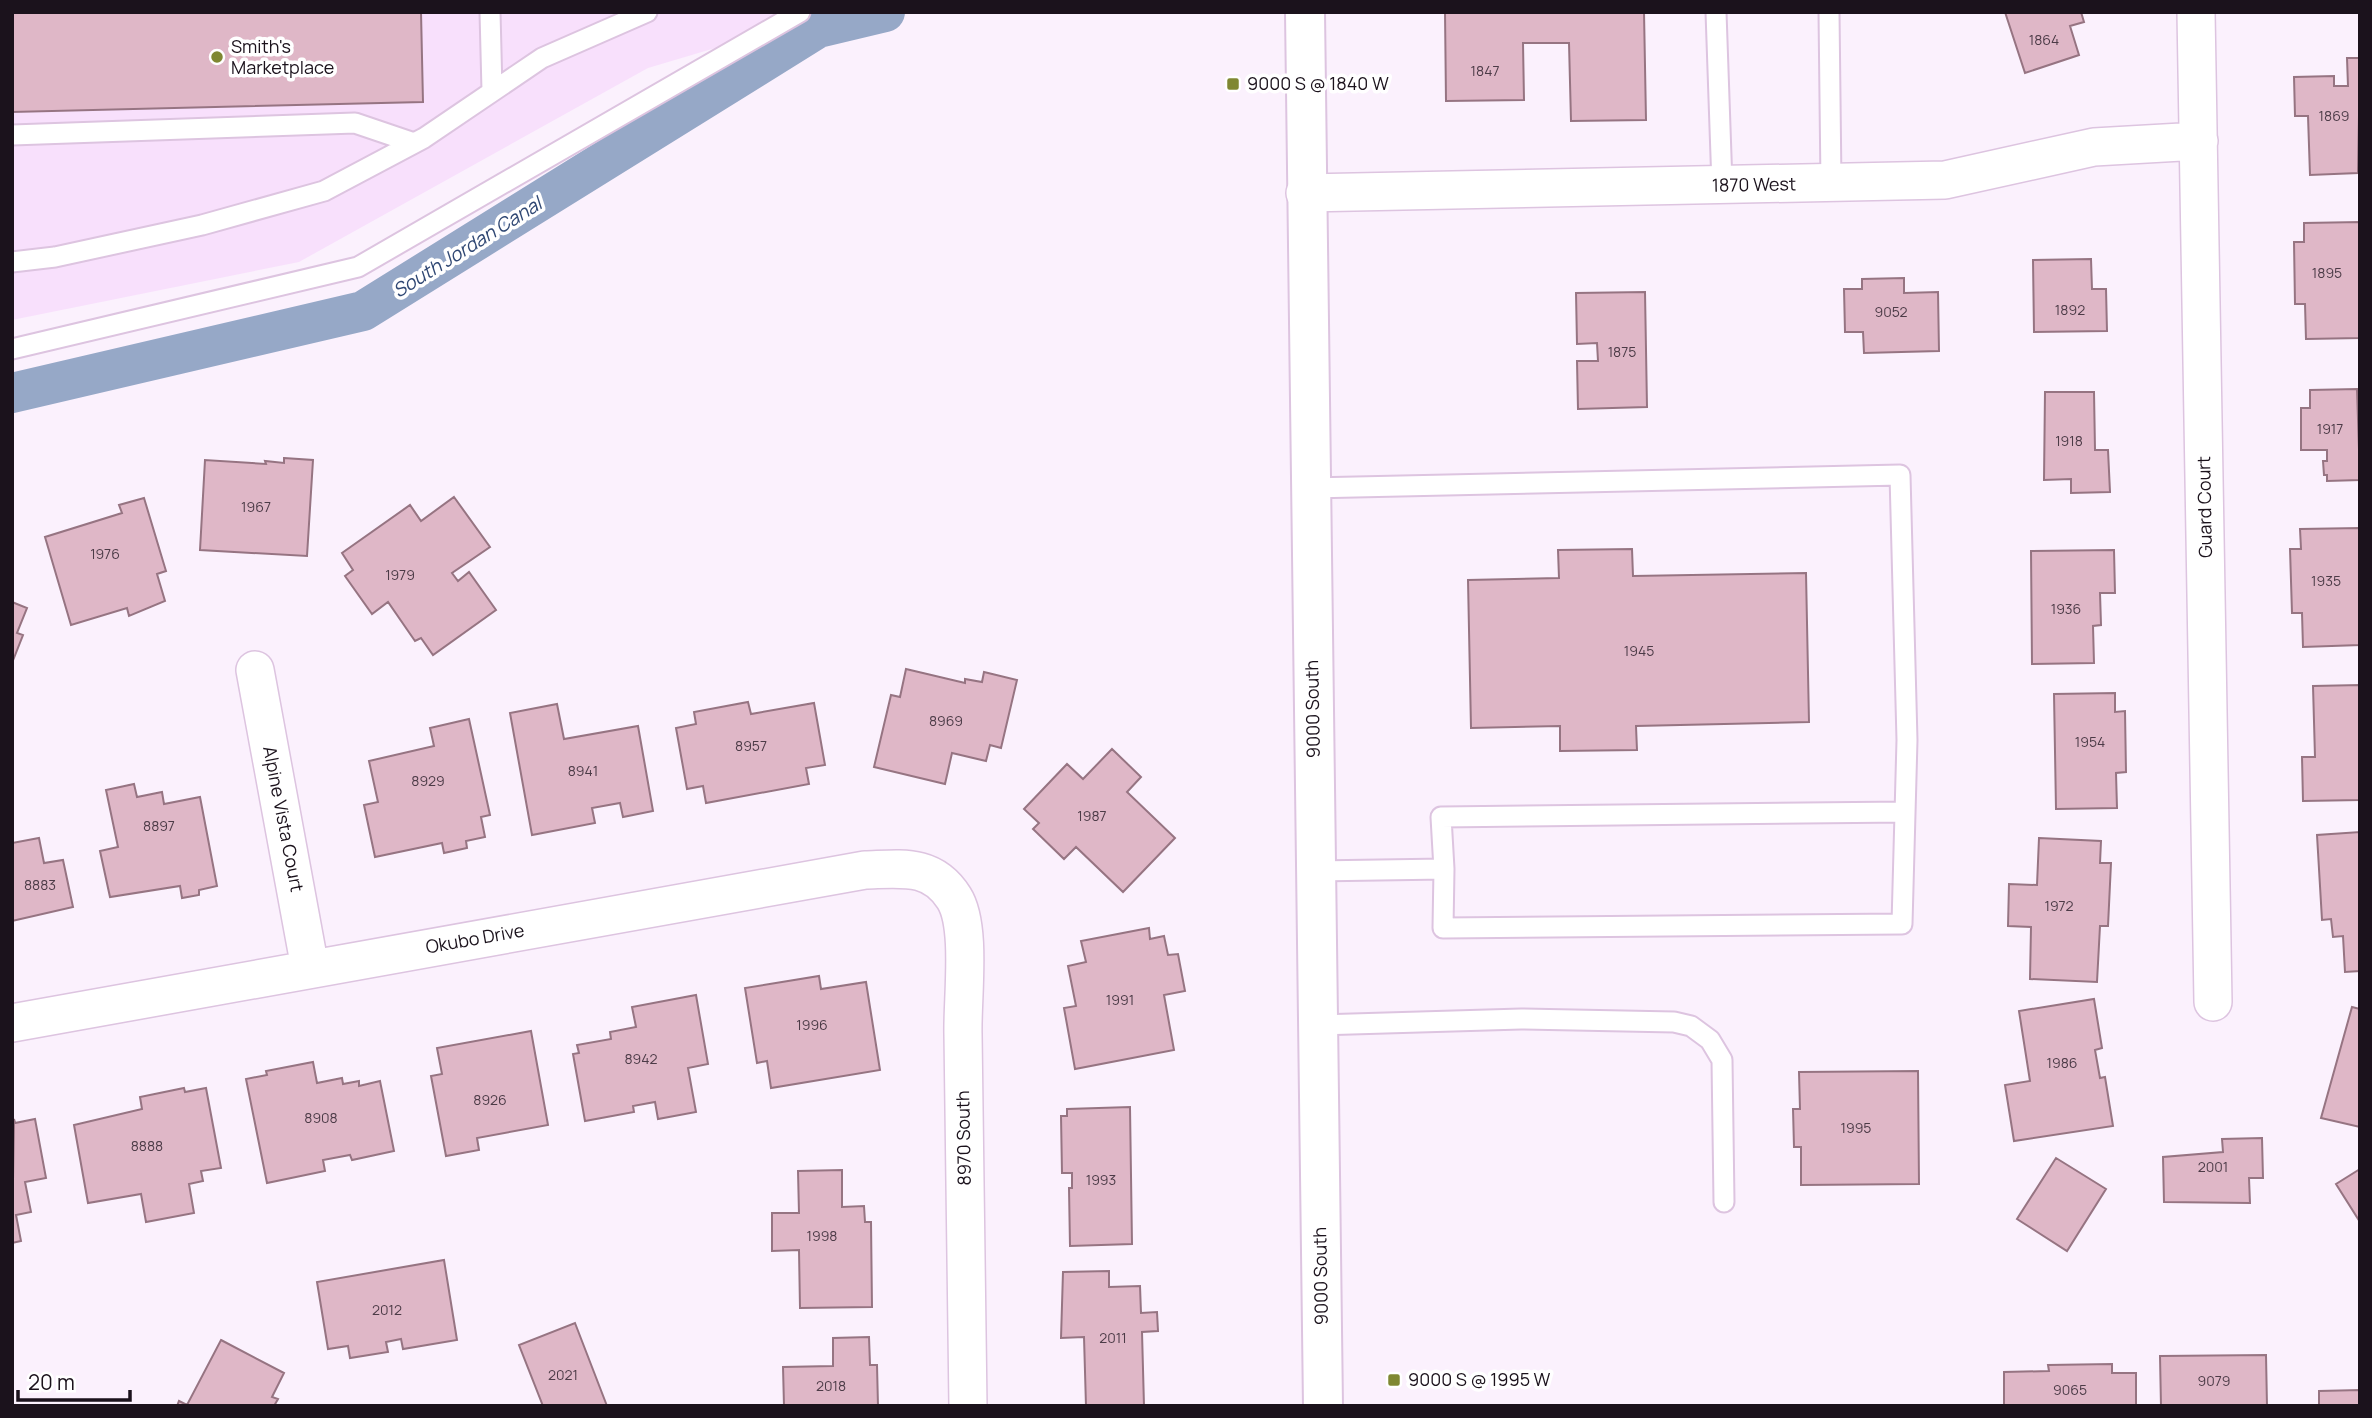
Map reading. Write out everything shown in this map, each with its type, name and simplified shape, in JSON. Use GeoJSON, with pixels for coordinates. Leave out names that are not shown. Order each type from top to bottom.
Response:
{"type":"FeatureCollection","features":[{"type":"Feature","properties":{"kind":"main road","name":"9000 South"},"geometry":{"type":"LineString","coordinates":[[1305,12],[1305,193],[1323,1406]]}},
{"type":"Feature","properties":{"kind":"street","name":"Guard Court"},"geometry":{"type":"LineString","coordinates":[[2196,12],[2213,1002]]}},
{"type":"Feature","properties":{"kind":"street","name":"1870 West"},"geometry":{"type":"LineString","coordinates":[[1305,193],[1945,180],[2094,148],[2199,141]]}},
{"type":"Feature","properties":{"kind":"street","name":"Alpine Vista Court"},"geometry":{"type":"LineString","coordinates":[[255,670],[310,968]]}},
{"type":"Feature","properties":{"kind":"street","name":"Okubo Drive"},"geometry":{"type":"LineString","coordinates":[[12,1023],[865,870],[909,868],[938,877]]}},
{"type":"Feature","properties":{"kind":"street","name":"8970 South"},"geometry":{"type":"LineString","coordinates":[[938,877],[956,900],[965,942],[962,1008],[968,1406]]}},
{"type":"Feature","properties":{"kind":"lane"},"geometry":{"type":"LineString","coordinates":[[490,12],[492,91]]}},
{"type":"Feature","properties":{"kind":"lane"},"geometry":{"type":"LineString","coordinates":[[12,262],[55,257],[202,225],[324,191],[414,143],[542,58],[647,12]]}},
{"type":"Feature","properties":{"kind":"lane"},"geometry":{"type":"LineString","coordinates":[[12,349],[358,267],[800,12]]}},
{"type":"Feature","properties":{"kind":"lane"},"geometry":{"type":"LineString","coordinates":[[1716,12],[1722,186]]}},
{"type":"Feature","properties":{"kind":"lane"},"geometry":{"type":"LineString","coordinates":[[1829,12],[1830,184]]}},
{"type":"Feature","properties":{"kind":"lane"},"geometry":{"type":"LineString","coordinates":[[12,135],[355,123],[414,143]]}},
{"type":"Feature","properties":{"kind":"lane"},"geometry":{"type":"LineString","coordinates":[[1310,488],[1900,475],[1907,740],[1902,924],[1443,928],[1441,817],[1905,812]]}},
{"type":"Feature","properties":{"kind":"lane"},"geometry":{"type":"LineString","coordinates":[[1315,871],[1444,869]]}},
{"type":"Feature","properties":{"kind":"lane"},"geometry":{"type":"LineString","coordinates":[[1318,1025],[1521,1019],[1674,1022],[1691,1026],[1710,1040],[1723,1060],[1724,1202]]}},
{"type":"Feature","properties":{"kind":"shaded area"},"geometry":{"type":"Polygon","coordinates":[[[12,12],[836,12],[648,68],[299,262],[12,320],[12,12]]]}},
{"type":"Feature","properties":{"kind":"building","name":"Smith's Marketplace"},"geometry":{"type":"Polygon","coordinates":[[[12,12],[421,12],[423,102],[12,112],[12,12]]]}},
{"type":"Feature","properties":{"kind":"building"},"geometry":{"type":"Polygon","coordinates":[[[1445,12],[1644,12],[1646,120],[1571,121],[1569,43],[1523,43],[1524,100],[1446,101],[1445,12]]]}},
{"type":"Feature","properties":{"kind":"building"},"geometry":{"type":"Polygon","coordinates":[[[2005,12],[2081,12],[2084,22],[2070,26],[2079,55],[2025,73],[2005,12]]]}},
{"type":"Feature","properties":{"kind":"building"},"geometry":{"type":"Polygon","coordinates":[[[2347,58],[2360,58],[2358,173],[2310,175],[2308,116],[2295,116],[2294,77],[2334,76],[2334,86],[2348,86],[2347,58]]]}},
{"type":"Feature","properties":{"kind":"building"},"geometry":{"type":"Polygon","coordinates":[[[2360,222],[2360,338],[2306,339],[2305,304],[2295,304],[2294,242],[2304,242],[2304,223],[2360,222]]]}},
{"type":"Feature","properties":{"kind":"building"},"geometry":{"type":"Polygon","coordinates":[[[2091,259],[2092,289],[2106,289],[2107,331],[2034,332],[2033,260],[2091,259]]]}},
{"type":"Feature","properties":{"kind":"building"},"geometry":{"type":"Polygon","coordinates":[[[1904,278],[1904,293],[1938,292],[1939,351],[1864,353],[1863,332],[1845,332],[1844,289],[1862,289],[1862,279],[1904,278]]]}},
{"type":"Feature","properties":{"kind":"building"},"geometry":{"type":"Polygon","coordinates":[[[1645,292],[1647,407],[1578,409],[1577,361],[1598,361],[1597,343],[1577,344],[1576,293],[1645,292]]]}},
{"type":"Feature","properties":{"kind":"building"},"geometry":{"type":"Polygon","coordinates":[[[2357,389],[2360,480],[2327,481],[2323,461],[2327,461],[2327,450],[2301,450],[2301,408],[2310,408],[2310,390],[2357,389]]]}},
{"type":"Feature","properties":{"kind":"building"},"geometry":{"type":"Polygon","coordinates":[[[2045,392],[2094,392],[2095,450],[2108,450],[2110,492],[2071,493],[2071,479],[2044,480],[2045,392]]]}},
{"type":"Feature","properties":{"kind":"building"},"geometry":{"type":"Polygon","coordinates":[[[284,458],[313,460],[307,556],[200,550],[205,460],[266,464],[265,461],[284,463],[284,458]]]}},
{"type":"Feature","properties":{"kind":"building"},"geometry":{"type":"Polygon","coordinates":[[[454,497],[490,547],[452,573],[458,581],[469,572],[496,610],[433,655],[421,638],[415,641],[388,602],[372,614],[345,576],[353,570],[342,553],[410,505],[421,521],[454,497]]]}},
{"type":"Feature","properties":{"kind":"building"},"geometry":{"type":"Polygon","coordinates":[[[144,498],[166,571],[157,574],[165,601],[129,616],[127,608],[71,625],[45,537],[122,513],[119,505],[144,498]]]}},
{"type":"Feature","properties":{"kind":"building"},"geometry":{"type":"Polygon","coordinates":[[[2360,528],[2360,645],[2303,647],[2302,613],[2292,613],[2290,549],[2301,549],[2300,529],[2360,528]]]}},
{"type":"Feature","properties":{"kind":"building"},"geometry":{"type":"Polygon","coordinates":[[[1632,549],[1633,576],[1806,573],[1809,722],[1636,726],[1637,750],[1560,751],[1560,726],[1471,728],[1468,580],[1559,578],[1558,550],[1632,549]]]}},
{"type":"Feature","properties":{"kind":"building"},"geometry":{"type":"Polygon","coordinates":[[[2114,550],[2115,593],[2100,593],[2101,625],[2093,626],[2094,663],[2032,664],[2031,551],[2114,550]]]}},
{"type":"Feature","properties":{"kind":"building"},"geometry":{"type":"Polygon","coordinates":[[[12,602],[27,608],[17,633],[23,635],[12,663],[12,602]]]}},
{"type":"Feature","properties":{"kind":"building"},"geometry":{"type":"Polygon","coordinates":[[[906,669],[965,683],[965,679],[982,682],[984,672],[1017,680],[1001,748],[990,745],[986,761],[952,753],[945,784],[874,767],[891,695],[900,697],[906,669]]]}},
{"type":"Feature","properties":{"kind":"building"},"geometry":{"type":"Polygon","coordinates":[[[2360,685],[2360,800],[2303,801],[2302,757],[2315,757],[2313,686],[2360,685]]]}},
{"type":"Feature","properties":{"kind":"building"},"geometry":{"type":"Polygon","coordinates":[[[2115,693],[2115,712],[2125,711],[2126,772],[2116,773],[2117,808],[2056,809],[2054,694],[2115,693]]]}},
{"type":"Feature","properties":{"kind":"building"},"geometry":{"type":"Polygon","coordinates":[[[748,702],[751,714],[814,703],[825,765],[806,768],[809,784],[706,803],[703,786],[687,789],[676,728],[696,724],[694,712],[748,702]]]}},
{"type":"Feature","properties":{"kind":"building"},"geometry":{"type":"Polygon","coordinates":[[[557,704],[564,739],[638,726],[653,811],[623,817],[620,803],[592,808],[595,823],[532,835],[510,713],[557,704]]]}},
{"type":"Feature","properties":{"kind":"building"},"geometry":{"type":"Polygon","coordinates":[[[469,719],[490,815],[481,817],[485,837],[466,841],[467,848],[444,853],[442,843],[375,857],[364,805],[378,802],[369,761],[434,746],[430,728],[469,719]]]}},
{"type":"Feature","properties":{"kind":"building"},"geometry":{"type":"Polygon","coordinates":[[[1112,749],[1141,777],[1127,792],[1175,838],[1123,892],[1076,847],[1064,859],[1033,829],[1039,823],[1024,809],[1067,764],[1083,779],[1112,749]]]}},
{"type":"Feature","properties":{"kind":"building"},"geometry":{"type":"Polygon","coordinates":[[[134,784],[137,797],[162,792],[164,804],[200,797],[217,886],[199,890],[199,895],[182,898],[180,886],[110,897],[100,851],[118,847],[106,790],[134,784]]]}},
{"type":"Feature","properties":{"kind":"building"},"geometry":{"type":"Polygon","coordinates":[[[2360,832],[2360,971],[2345,972],[2343,936],[2333,937],[2331,919],[2322,920],[2317,835],[2360,832]]]}},
{"type":"Feature","properties":{"kind":"building"},"geometry":{"type":"Polygon","coordinates":[[[39,838],[44,863],[63,860],[73,907],[12,921],[12,843],[39,838]]]}},
{"type":"Feature","properties":{"kind":"building"},"geometry":{"type":"Polygon","coordinates":[[[2039,838],[2101,841],[2100,863],[2111,863],[2108,926],[2100,926],[2097,982],[2030,979],[2031,927],[2008,926],[2009,884],[2037,885],[2039,838]]]}},
{"type":"Feature","properties":{"kind":"building"},"geometry":{"type":"Polygon","coordinates":[[[1149,928],[1150,939],[1164,936],[1168,955],[1178,954],[1185,991],[1164,995],[1174,1050],[1075,1069],[1064,1008],[1076,1006],[1068,966],[1086,962],[1081,941],[1149,928]]]}},
{"type":"Feature","properties":{"kind":"building"},"geometry":{"type":"Polygon","coordinates":[[[819,976],[821,989],[866,982],[880,1070],[771,1088],[767,1061],[757,1063],[745,988],[819,976]]]}},
{"type":"Feature","properties":{"kind":"building"},"geometry":{"type":"Polygon","coordinates":[[[696,995],[708,1064],[688,1068],[696,1112],[658,1119],[655,1102],[633,1106],[634,1112],[585,1121],[573,1054],[579,1053],[577,1045],[611,1039],[610,1032],[636,1027],[632,1007],[696,995]]]}},
{"type":"Feature","properties":{"kind":"building"},"geometry":{"type":"Polygon","coordinates":[[[2094,999],[2102,1048],[2095,1050],[2100,1078],[2105,1077],[2113,1126],[2014,1141],[2005,1085],[2030,1081],[2019,1011],[2094,999]]]}},
{"type":"Feature","properties":{"kind":"building"},"geometry":{"type":"Polygon","coordinates":[[[2352,1007],[2360,1009],[2360,1127],[2321,1118],[2352,1007]]]}},
{"type":"Feature","properties":{"kind":"building"},"geometry":{"type":"Polygon","coordinates":[[[531,1031],[548,1125],[477,1138],[479,1150],[446,1156],[431,1076],[442,1074],[437,1048],[531,1031]]]}},
{"type":"Feature","properties":{"kind":"building"},"geometry":{"type":"Polygon","coordinates":[[[313,1062],[317,1083],[342,1078],[343,1084],[359,1081],[359,1086],[380,1081],[394,1151],[352,1160],[350,1155],[323,1160],[325,1171],[267,1183],[246,1079],[267,1075],[266,1071],[313,1062]]]}},
{"type":"Feature","properties":{"kind":"building"},"geometry":{"type":"Polygon","coordinates":[[[1918,1071],[1919,1184],[1801,1185],[1801,1147],[1794,1147],[1793,1109],[1800,1109],[1799,1072],[1918,1071]]]}},
{"type":"Feature","properties":{"kind":"building"},"geometry":{"type":"Polygon","coordinates":[[[184,1088],[185,1092],[206,1088],[221,1168],[201,1171],[203,1181],[189,1184],[194,1213],[146,1222],[141,1194],[88,1203],[74,1125],[142,1109],[140,1097],[184,1088]]]}},
{"type":"Feature","properties":{"kind":"building"},"geometry":{"type":"Polygon","coordinates":[[[1130,1107],[1132,1244],[1070,1246],[1069,1188],[1072,1188],[1072,1173],[1062,1173],[1061,1116],[1067,1116],[1067,1109],[1130,1107]]]}},
{"type":"Feature","properties":{"kind":"building"},"geometry":{"type":"Polygon","coordinates":[[[14,1119],[15,1123],[35,1119],[46,1178],[25,1182],[31,1212],[16,1215],[21,1241],[12,1243],[14,1119]]]}},
{"type":"Feature","properties":{"kind":"building"},"geometry":{"type":"Polygon","coordinates":[[[2262,1138],[2263,1178],[2249,1178],[2250,1203],[2164,1202],[2163,1157],[2223,1152],[2222,1139],[2262,1138]]]}},
{"type":"Feature","properties":{"kind":"building"},"geometry":{"type":"Polygon","coordinates":[[[2056,1158],[2106,1189],[2067,1251],[2017,1219],[2056,1158]]]}},
{"type":"Feature","properties":{"kind":"building"},"geometry":{"type":"Polygon","coordinates":[[[2360,1169],[2360,1222],[2336,1184],[2360,1169]]]}},
{"type":"Feature","properties":{"kind":"building"},"geometry":{"type":"Polygon","coordinates":[[[842,1170],[842,1207],[864,1206],[865,1222],[871,1222],[872,1307],[800,1308],[799,1250],[772,1251],[772,1213],[799,1213],[798,1171],[842,1170]]]}},
{"type":"Feature","properties":{"kind":"building"},"geometry":{"type":"Polygon","coordinates":[[[444,1260],[457,1340],[403,1349],[401,1339],[386,1342],[388,1352],[350,1358],[348,1346],[328,1349],[317,1282],[444,1260]]]}},
{"type":"Feature","properties":{"kind":"building"},"geometry":{"type":"Polygon","coordinates":[[[1109,1271],[1109,1287],[1140,1286],[1141,1313],[1157,1312],[1158,1331],[1142,1332],[1144,1406],[1086,1406],[1084,1337],[1061,1338],[1063,1272],[1109,1271]]]}},
{"type":"Feature","properties":{"kind":"building"},"geometry":{"type":"Polygon","coordinates":[[[575,1323],[607,1406],[543,1406],[519,1345],[575,1323]]]}},
{"type":"Feature","properties":{"kind":"building"},"geometry":{"type":"Polygon","coordinates":[[[869,1337],[870,1365],[877,1365],[878,1406],[784,1406],[783,1367],[833,1366],[833,1338],[869,1337]]]}},
{"type":"Feature","properties":{"kind":"building"},"geometry":{"type":"Polygon","coordinates":[[[221,1340],[284,1373],[272,1397],[278,1399],[274,1406],[177,1406],[179,1401],[187,1405],[221,1340]]]}},
{"type":"Feature","properties":{"kind":"building"},"geometry":{"type":"Polygon","coordinates":[[[2266,1355],[2267,1406],[2161,1406],[2160,1356],[2266,1355]]]}},
{"type":"Feature","properties":{"kind":"building"},"geometry":{"type":"Polygon","coordinates":[[[2112,1364],[2112,1373],[2136,1373],[2136,1406],[2004,1406],[2004,1372],[2049,1371],[2048,1365],[2112,1364]]]}},
{"type":"Feature","properties":{"kind":"building"},"geometry":{"type":"Polygon","coordinates":[[[2360,1390],[2360,1406],[2319,1406],[2319,1391],[2360,1390]]]}},
{"type":"Feature","properties":{"kind":"waterway","name":"South Jordan Canal"},"geometry":{"type":"LineString","coordinates":[[12,393],[363,311],[818,28],[885,12]]}},
{"type":"Feature","properties":{"kind":"place","name":"Smith's Marketplace"},"geometry":{"type":"Point","coordinates":[217,57]}},
{"type":"Feature","properties":{"kind":"place","name":"9000 S @ 1840 W"},"geometry":{"type":"Point","coordinates":[1233,84]}},
{"type":"Feature","properties":{"kind":"place","name":"9000 S @ 1995 W"},"geometry":{"type":"Point","coordinates":[1394,1380]}}]}
